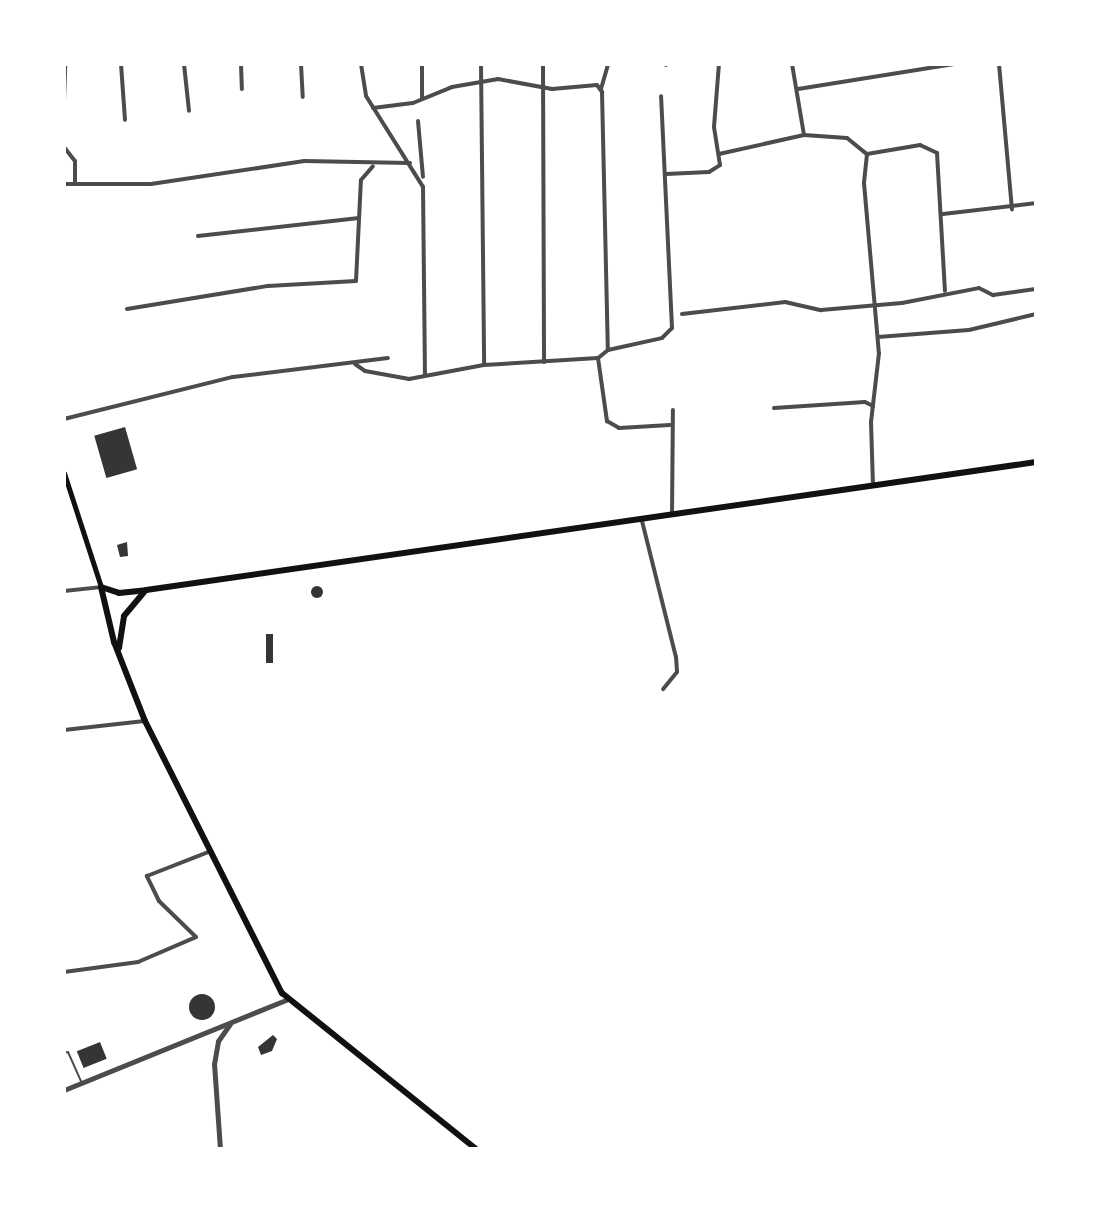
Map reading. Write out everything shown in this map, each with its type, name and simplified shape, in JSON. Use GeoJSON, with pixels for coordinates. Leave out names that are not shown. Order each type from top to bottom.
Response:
{"type":"FeatureCollection","features":[{"type":"Feature","properties":{"kind":"main road"},"geometry":{"type":"LineString","coordinates":[[101,587],[119,593],[146,590],[1036,462]]}},
{"type":"Feature","properties":{"kind":"main road"},"geometry":{"type":"LineString","coordinates":[[64,473],[120,656],[145,721],[286,1000],[476,1149]]}},
{"type":"Feature","properties":{"kind":"main road"},"geometry":{"type":"LineString","coordinates":[[120,656],[122,623],[146,590]]}},
{"type":"Feature","properties":{"kind":"street"},"geometry":{"type":"LineString","coordinates":[[64,101],[65,64]]}},
{"type":"Feature","properties":{"kind":"street"},"geometry":{"type":"LineString","coordinates":[[121,64],[125,120]]}},
{"type":"Feature","properties":{"kind":"street"},"geometry":{"type":"LineString","coordinates":[[184,64],[189,111]]}},
{"type":"Feature","properties":{"kind":"street"},"geometry":{"type":"LineString","coordinates":[[241,64],[242,89]]}},
{"type":"Feature","properties":{"kind":"street"},"geometry":{"type":"LineString","coordinates":[[301,64],[303,97]]}},
{"type":"Feature","properties":{"kind":"street"},"geometry":{"type":"LineString","coordinates":[[361,64],[362,88],[422,183]]}},
{"type":"Feature","properties":{"kind":"street"},"geometry":{"type":"LineString","coordinates":[[422,64],[422,98]]}},
{"type":"Feature","properties":{"kind":"street"},"geometry":{"type":"LineString","coordinates":[[481,64],[484,365]]}},
{"type":"Feature","properties":{"kind":"street"},"geometry":{"type":"LineString","coordinates":[[543,64],[544,362]]}},
{"type":"Feature","properties":{"kind":"street"},"geometry":{"type":"LineString","coordinates":[[608,64],[599,87],[608,350]]}},
{"type":"Feature","properties":{"kind":"street"},"geometry":{"type":"LineString","coordinates":[[666,174],[716,170],[719,154],[714,127],[719,64]]}},
{"type":"Feature","properties":{"kind":"street"},"geometry":{"type":"LineString","coordinates":[[792,64],[804,135]]}},
{"type":"Feature","properties":{"kind":"street"},"geometry":{"type":"LineString","coordinates":[[798,89],[954,64]]}},
{"type":"Feature","properties":{"kind":"street"},"geometry":{"type":"LineString","coordinates":[[999,64],[1012,209]]}},
{"type":"Feature","properties":{"kind":"street"},"geometry":{"type":"LineString","coordinates":[[373,108],[508,79],[545,88],[599,87]]}},
{"type":"Feature","properties":{"kind":"street"},"geometry":{"type":"LineString","coordinates":[[355,364],[402,379],[484,365],[598,358],[608,350],[662,338],[672,328],[661,96]]}},
{"type":"Feature","properties":{"kind":"street"},"geometry":{"type":"LineString","coordinates":[[418,121],[425,375]]}},
{"type":"Feature","properties":{"kind":"street"},"geometry":{"type":"LineString","coordinates":[[719,154],[804,135],[847,138],[867,154],[920,145],[935,149],[943,214],[944,292]]}},
{"type":"Feature","properties":{"kind":"street"},"geometry":{"type":"LineString","coordinates":[[64,147],[75,161],[75,184]]}},
{"type":"Feature","properties":{"kind":"street"},"geometry":{"type":"LineString","coordinates":[[867,154],[864,183],[878,337],[873,407],[873,485]]}},
{"type":"Feature","properties":{"kind":"street"},"geometry":{"type":"LineString","coordinates":[[64,184],[151,184],[304,161],[373,166],[410,163]]}},
{"type":"Feature","properties":{"kind":"street"},"geometry":{"type":"LineString","coordinates":[[127,309],[268,286],[356,281],[362,176],[359,165]]}},
{"type":"Feature","properties":{"kind":"street"},"geometry":{"type":"LineString","coordinates":[[362,176],[373,166]]}},
{"type":"Feature","properties":{"kind":"street"},"geometry":{"type":"LineString","coordinates":[[943,214],[1012,209],[1036,203]]}},
{"type":"Feature","properties":{"kind":"street"},"geometry":{"type":"LineString","coordinates":[[198,236],[359,218]]}},
{"type":"Feature","properties":{"kind":"street"},"geometry":{"type":"LineString","coordinates":[[682,314],[785,302],[821,310],[916,301],[944,292],[979,288],[993,295],[1036,289]]}},
{"type":"Feature","properties":{"kind":"street"},"geometry":{"type":"LineString","coordinates":[[878,337],[969,330],[1033,316]]}},
{"type":"Feature","properties":{"kind":"street"},"geometry":{"type":"LineString","coordinates":[[64,419],[233,377],[388,358]]}},
{"type":"Feature","properties":{"kind":"street"},"geometry":{"type":"LineString","coordinates":[[598,358],[610,425],[670,425]]}},
{"type":"Feature","properties":{"kind":"street"},"geometry":{"type":"LineString","coordinates":[[774,408],[865,402],[873,407]]}},
{"type":"Feature","properties":{"kind":"street"},"geometry":{"type":"LineString","coordinates":[[672,516],[670,425],[673,410]]}},
{"type":"Feature","properties":{"kind":"street"},"geometry":{"type":"LineString","coordinates":[[642,521],[676,657],[677,672],[663,689]]}},
{"type":"Feature","properties":{"kind":"street"},"geometry":{"type":"LineString","coordinates":[[64,591],[101,587]]}},
{"type":"Feature","properties":{"kind":"street"},"geometry":{"type":"LineString","coordinates":[[64,730],[145,721]]}},
{"type":"Feature","properties":{"kind":"street"},"geometry":{"type":"LineString","coordinates":[[64,972],[138,962],[196,937],[159,901],[147,876],[211,851]]}},
{"type":"Feature","properties":{"kind":"street"},"geometry":{"type":"LineString","coordinates":[[64,1090],[286,1000]]}},
{"type":"Feature","properties":{"kind":"street"},"geometry":{"type":"LineString","coordinates":[[220,1149],[214,1064],[218,1041],[230,1024]]}},
{"type":"Feature","properties":{"kind":"lane"},"geometry":{"type":"LineString","coordinates":[[64,1053],[68,1052],[82,1083]]}},
{"type":"Feature","properties":{"kind":"building"},"geometry":{"type":"Polygon","coordinates":[[[125,427],[137,469],[106,478],[94,436],[125,427]]]}},
{"type":"Feature","properties":{"kind":"building"},"geometry":{"type":"Polygon","coordinates":[[[127,542],[128,556],[120,557],[117,545],[127,542]]]}},
{"type":"Feature","properties":{"kind":"building"},"geometry":{"type":"Polygon","coordinates":[[[312,587],[322,587],[322,597],[312,597],[312,587]]]}},
{"type":"Feature","properties":{"kind":"building"},"geometry":{"type":"Polygon","coordinates":[[[266,634],[273,634],[273,663],[266,663],[266,634]]]}},
{"type":"Feature","properties":{"kind":"building"},"geometry":{"type":"Polygon","coordinates":[[[202,994],[212,997],[215,1007],[212,1017],[202,1020],[192,1017],[189,1007],[192,997],[202,994]]]}},
{"type":"Feature","properties":{"kind":"building"},"geometry":{"type":"Polygon","coordinates":[[[273,1035],[277,1039],[272,1051],[261,1055],[258,1047],[273,1035]]]}},
{"type":"Feature","properties":{"kind":"building"},"geometry":{"type":"Polygon","coordinates":[[[100,1042],[107,1059],[84,1068],[77,1051],[100,1042]]]}}]}
